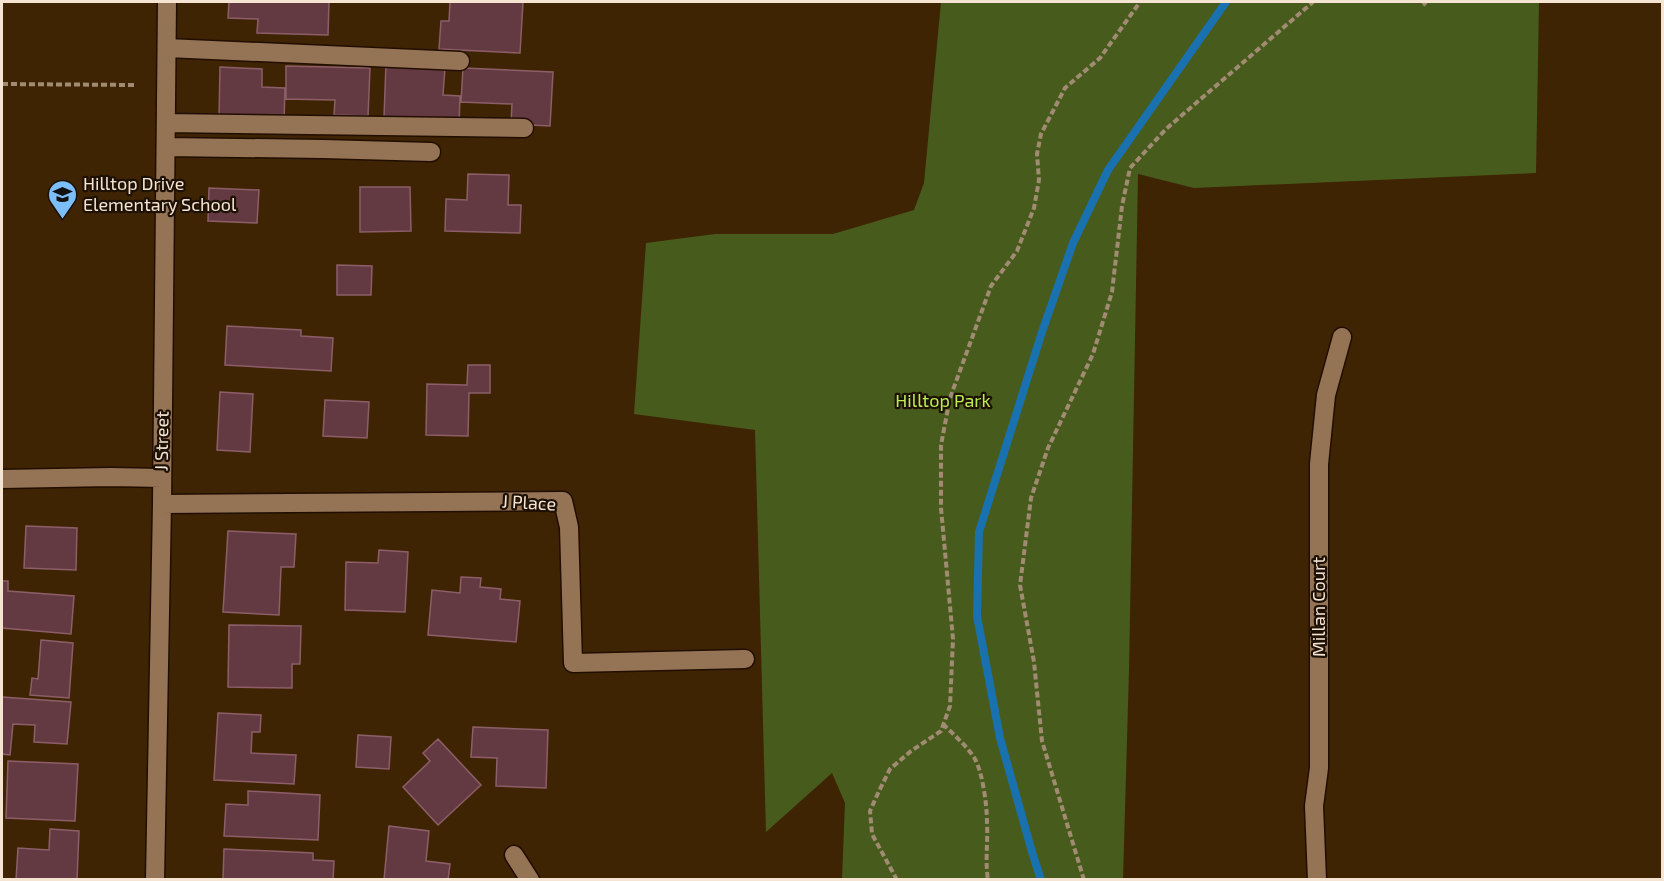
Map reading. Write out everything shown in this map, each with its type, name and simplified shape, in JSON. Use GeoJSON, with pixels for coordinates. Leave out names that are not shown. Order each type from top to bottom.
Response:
{"type":"FeatureCollection","features":[{"type":"Feature","properties":{"kind":"street","name":"J Street"},"geometry":{"type":"LineString","coordinates":[[155,879],[162,504],[167,2]]}},
{"type":"Feature","properties":{"kind":"street"},"geometry":{"type":"LineString","coordinates":[[167,48],[460,61]]}},
{"type":"Feature","properties":{"kind":"street"},"geometry":{"type":"LineString","coordinates":[[166,123],[524,128]]}},
{"type":"Feature","properties":{"kind":"street"},"geometry":{"type":"LineString","coordinates":[[166,147],[431,152]]}},
{"type":"Feature","properties":{"kind":"street","name":"Millan Court"},"geometry":{"type":"LineString","coordinates":[[1317,879],[1314,806],[1319,768],[1319,464],[1326,394],[1342,337]]}},
{"type":"Feature","properties":{"kind":"street"},"geometry":{"type":"LineString","coordinates":[[2,479],[162,478]]}},
{"type":"Feature","properties":{"kind":"street","name":"J Place"},"geometry":{"type":"LineString","coordinates":[[162,504],[563,501],[569,526],[573,663],[745,659]]}},
{"type":"Feature","properties":{"kind":"street"},"geometry":{"type":"LineString","coordinates":[[514,855],[530,879]]}},
{"type":"Feature","properties":{"kind":"path"},"geometry":{"type":"LineString","coordinates":[[897,879],[872,834],[870,811],[890,769],[911,751],[941,731],[950,706],[953,639],[941,508],[941,445],[950,398],[991,286],[1017,251],[1034,208],[1039,180],[1037,154],[1041,134],[1065,88],[1100,58],[1140,2]]}},
{"type":"Feature","properties":{"kind":"path"},"geometry":{"type":"LineString","coordinates":[[1084,879],[1042,741],[1034,662],[1020,585],[1031,498],[1048,448],[1093,354],[1112,292],[1122,206],[1130,168],[1166,129],[1313,2]]}},
{"type":"Feature","properties":{"kind":"path"},"geometry":{"type":"LineString","coordinates":[[2,84],[134,85]]}},
{"type":"Feature","properties":{"kind":"path"},"geometry":{"type":"LineString","coordinates":[[944,724],[975,760],[984,792],[988,879]]}},
{"type":"Feature","properties":{"kind":"green space","name":"Hilltop Park"},"geometry":{"type":"Polygon","coordinates":[[[941,2],[1539,2],[1536,173],[1194,188],[1138,174],[1123,879],[842,879],[845,803],[832,773],[766,832],[755,430],[634,414],[646,243],[715,234],[833,234],[914,210],[924,183],[941,2]]]}},
{"type":"Feature","properties":{"kind":"building"},"geometry":{"type":"Polygon","coordinates":[[[229,2],[329,2],[328,35],[257,33],[258,19],[228,18],[229,2]]]}},
{"type":"Feature","properties":{"kind":"building"},"geometry":{"type":"Polygon","coordinates":[[[450,2],[523,2],[520,53],[439,49],[441,21],[449,21],[450,2]]]}},
{"type":"Feature","properties":{"kind":"building"},"geometry":{"type":"Polygon","coordinates":[[[386,64],[445,67],[443,95],[460,96],[459,125],[384,117],[386,64]]]}},
{"type":"Feature","properties":{"kind":"building"},"geometry":{"type":"Polygon","coordinates":[[[286,66],[370,68],[368,116],[334,115],[335,100],[286,99],[286,66]]]}},
{"type":"Feature","properties":{"kind":"building"},"geometry":{"type":"Polygon","coordinates":[[[220,67],[262,69],[262,87],[285,88],[284,120],[219,119],[220,67]]]}},
{"type":"Feature","properties":{"kind":"building"},"geometry":{"type":"Polygon","coordinates":[[[463,68],[553,72],[550,126],[511,124],[512,104],[461,102],[463,68]]]}},
{"type":"Feature","properties":{"kind":"building"},"geometry":{"type":"Polygon","coordinates":[[[468,174],[509,175],[508,205],[521,205],[520,233],[445,231],[446,199],[467,200],[468,174]]]}},
{"type":"Feature","properties":{"kind":"building"},"geometry":{"type":"Polygon","coordinates":[[[360,187],[410,187],[411,231],[360,232],[360,187]]]}},
{"type":"Feature","properties":{"kind":"building"},"geometry":{"type":"Polygon","coordinates":[[[209,188],[259,190],[257,223],[208,221],[209,188]]]}},
{"type":"Feature","properties":{"kind":"building"},"geometry":{"type":"Polygon","coordinates":[[[337,265],[372,266],[371,295],[337,295],[337,265]]]}},
{"type":"Feature","properties":{"kind":"building"},"geometry":{"type":"Polygon","coordinates":[[[227,326],[301,330],[301,336],[333,338],[331,371],[225,365],[227,326]]]}},
{"type":"Feature","properties":{"kind":"building"},"geometry":{"type":"Polygon","coordinates":[[[468,365],[490,365],[490,393],[469,393],[468,436],[426,435],[427,384],[467,385],[468,365]]]}},
{"type":"Feature","properties":{"kind":"building"},"geometry":{"type":"Polygon","coordinates":[[[220,392],[253,394],[250,452],[217,450],[220,392]]]}},
{"type":"Feature","properties":{"kind":"building"},"geometry":{"type":"Polygon","coordinates":[[[325,400],[369,402],[367,438],[323,436],[325,400]]]}},
{"type":"Feature","properties":{"kind":"building"},"geometry":{"type":"Polygon","coordinates":[[[26,526],[77,528],[76,570],[24,568],[26,526]]]}},
{"type":"Feature","properties":{"kind":"building"},"geometry":{"type":"Polygon","coordinates":[[[228,531],[296,534],[294,567],[281,567],[279,615],[223,612],[228,531]]]}},
{"type":"Feature","properties":{"kind":"building"},"geometry":{"type":"Polygon","coordinates":[[[379,550],[408,552],[405,612],[345,610],[346,562],[378,563],[379,550]]]}},
{"type":"Feature","properties":{"kind":"building"},"geometry":{"type":"Polygon","coordinates":[[[461,577],[481,578],[480,587],[501,589],[500,599],[520,601],[516,642],[428,635],[432,590],[460,593],[461,577]]]}},
{"type":"Feature","properties":{"kind":"building"},"geometry":{"type":"Polygon","coordinates":[[[2,581],[8,581],[8,591],[74,596],[71,634],[2,628],[2,581]]]}},
{"type":"Feature","properties":{"kind":"building"},"geometry":{"type":"Polygon","coordinates":[[[229,625],[301,626],[300,664],[292,664],[292,688],[228,687],[229,625]]]}},
{"type":"Feature","properties":{"kind":"building"},"geometry":{"type":"Polygon","coordinates":[[[41,640],[73,643],[69,698],[30,695],[32,678],[38,679],[41,640]]]}},
{"type":"Feature","properties":{"kind":"building"},"geometry":{"type":"Polygon","coordinates":[[[2,697],[71,702],[67,744],[34,742],[35,725],[13,724],[10,755],[2,754],[2,697]]]}},
{"type":"Feature","properties":{"kind":"building"},"geometry":{"type":"Polygon","coordinates":[[[218,713],[261,715],[260,732],[252,732],[251,753],[296,755],[294,784],[214,780],[218,713]]]}},
{"type":"Feature","properties":{"kind":"building"},"geometry":{"type":"Polygon","coordinates":[[[473,727],[548,730],[546,788],[496,786],[497,758],[471,757],[473,727]]]}},
{"type":"Feature","properties":{"kind":"building"},"geometry":{"type":"Polygon","coordinates":[[[358,735],[391,737],[389,769],[356,767],[358,735]]]}},
{"type":"Feature","properties":{"kind":"building"},"geometry":{"type":"Polygon","coordinates":[[[438,739],[481,785],[438,825],[403,787],[430,761],[423,753],[438,739]]]}},
{"type":"Feature","properties":{"kind":"building"},"geometry":{"type":"Polygon","coordinates":[[[8,761],[78,764],[75,821],[6,818],[8,761]]]}},
{"type":"Feature","properties":{"kind":"building"},"geometry":{"type":"Polygon","coordinates":[[[248,791],[320,795],[318,840],[224,836],[226,804],[248,805],[248,791]]]}},
{"type":"Feature","properties":{"kind":"building"},"geometry":{"type":"Polygon","coordinates":[[[389,826],[429,831],[426,861],[450,864],[448,880],[384,880],[389,826]]]}},
{"type":"Feature","properties":{"kind":"building"},"geometry":{"type":"Polygon","coordinates":[[[50,829],[79,831],[77,880],[16,880],[18,848],[49,850],[50,829]]]}},
{"type":"Feature","properties":{"kind":"building"},"geometry":{"type":"Polygon","coordinates":[[[224,849],[313,853],[313,860],[334,861],[333,880],[223,880],[224,849]]]}},
{"type":"Feature","properties":{"kind":"waterway"},"geometry":{"type":"LineString","coordinates":[[1041,880],[1000,738],[977,616],[979,532],[1042,332],[1073,243],[1108,170],[1226,2]]}},
{"type":"Feature","properties":{"kind":"place","name":"Hilltop Drive Elementary School"},"geometry":{"type":"Point","coordinates":[62,220]}}]}
